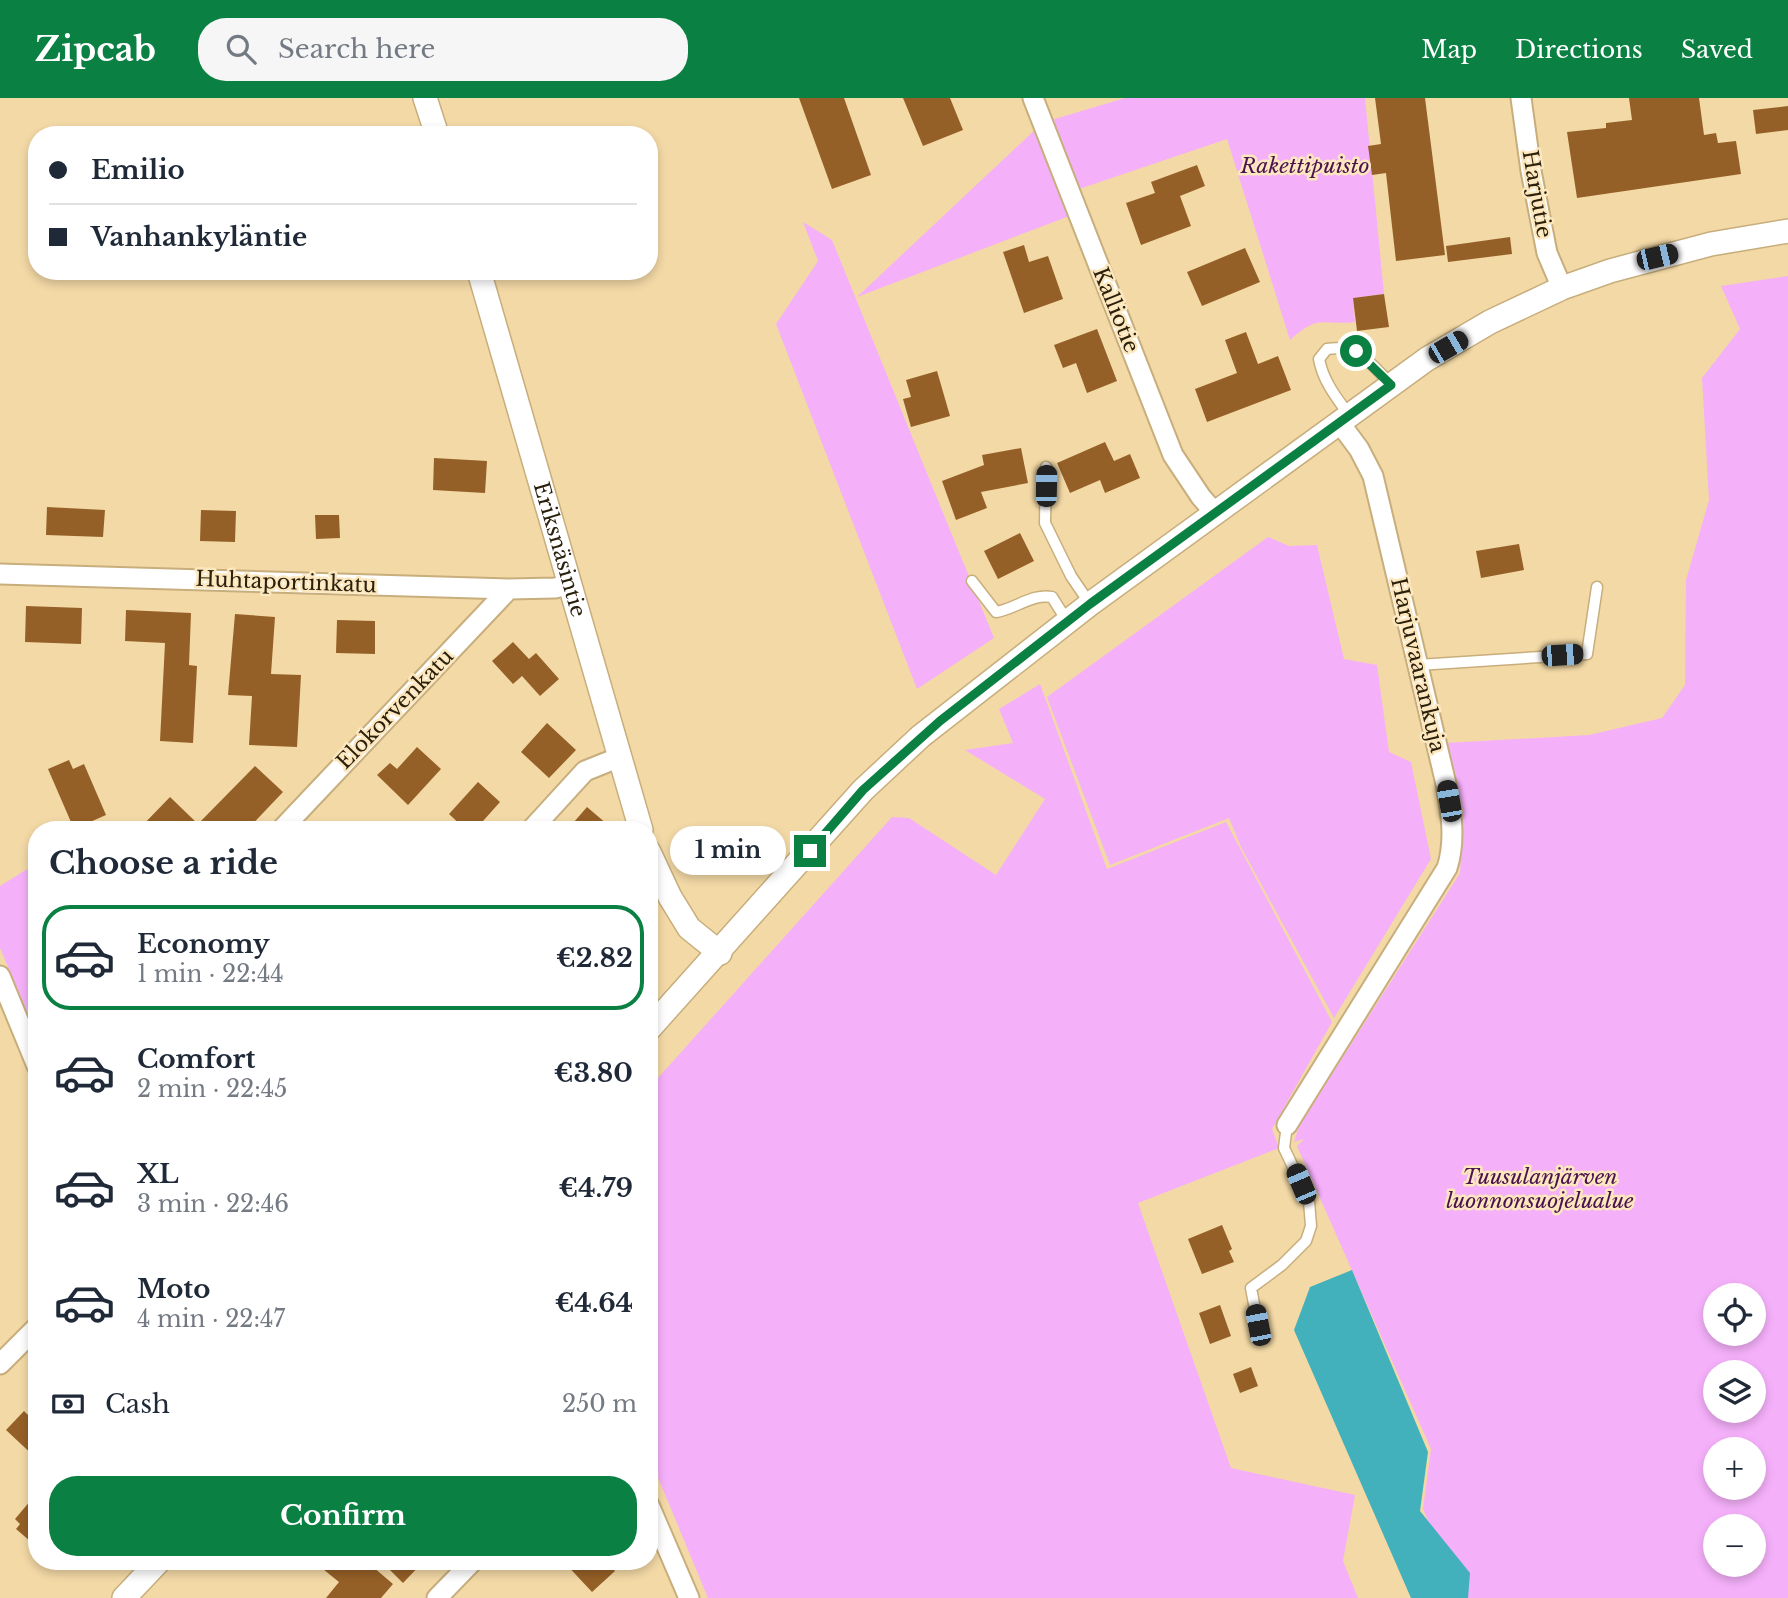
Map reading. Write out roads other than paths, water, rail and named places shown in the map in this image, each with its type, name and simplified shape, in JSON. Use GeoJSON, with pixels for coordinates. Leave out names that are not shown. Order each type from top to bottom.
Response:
{"type":"FeatureCollection","features":[{"type":"Feature","properties":{"kind":"street"},"geometry":{"type":"LineString","coordinates":[[425,98],[434,126]]}},
{"type":"Feature","properties":{"kind":"street","name":"Kalliotie"},"geometry":{"type":"LineString","coordinates":[[1032,98],[1173,454],[1201,497],[1215,513]]}},
{"type":"Feature","properties":{"kind":"street","name":"Harjutie"},"geometry":{"type":"LineString","coordinates":[[1521,98],[1531,171],[1547,253],[1562,288]]}},
{"type":"Feature","properties":{"kind":"street"},"geometry":{"type":"LineString","coordinates":[[658,1020],[863,790],[922,736],[1090,604],[1427,359],[1479,328],[1562,288],[1609,271],[1711,244],[1788,231]]}},
{"type":"Feature","properties":{"kind":"street","name":"Eriksnäsintie"},"geometry":{"type":"LineString","coordinates":[[482,280],[638,821]]}},
{"type":"Feature","properties":{"kind":"street","name":"Harjuvaarankuja"},"geometry":{"type":"LineString","coordinates":[[1287,1125],[1447,868],[1452,854],[1452,819],[1448,795],[1373,476],[1344,418]]}},
{"type":"Feature","properties":{"kind":"street","name":"Huhtaportinkatu"},"geometry":{"type":"LineString","coordinates":[[0,574],[509,589],[555,588],[570,584]]}},
{"type":"Feature","properties":{"kind":"street","name":"Elokorvenkatu"},"geometry":{"type":"LineString","coordinates":[[290,821],[509,589]]}},
{"type":"Feature","properties":{"kind":"street"},"geometry":{"type":"LineString","coordinates":[[539,821],[585,771],[620,757]]}},
{"type":"Feature","properties":{"kind":"street"},"geometry":{"type":"LineString","coordinates":[[658,871],[689,928],[720,953]]}},
{"type":"Feature","properties":{"kind":"street"},"geometry":{"type":"LineString","coordinates":[[0,976],[28,1044]]}},
{"type":"Feature","properties":{"kind":"street"},"geometry":{"type":"LineString","coordinates":[[0,1364],[28,1336]]}},
{"type":"Feature","properties":{"kind":"street"},"geometry":{"type":"LineString","coordinates":[[658,1527],[689,1598]]}},
{"type":"Feature","properties":{"kind":"street"},"geometry":{"type":"LineString","coordinates":[[124,1598],[150,1570]]}},
{"type":"Feature","properties":{"kind":"street"},"geometry":{"type":"LineString","coordinates":[[436,1598],[464,1570]]}},
{"type":"Feature","properties":{"kind":"lane"},"geometry":{"type":"LineString","coordinates":[[1344,418],[1321,369],[1320,359],[1327,349],[1343,346],[1356,351],[1391,385]]}},
{"type":"Feature","properties":{"kind":"lane"},"geometry":{"type":"LineString","coordinates":[[1046,467],[1045,523],[1071,576],[1090,604]]}},
{"type":"Feature","properties":{"kind":"lane"},"geometry":{"type":"LineString","coordinates":[[972,581],[996,612],[1010,610],[1042,595],[1052,597],[1068,621]]}},
{"type":"Feature","properties":{"kind":"lane"},"geometry":{"type":"LineString","coordinates":[[1419,665],[1587,654],[1597,587]]}},
{"type":"Feature","properties":{"kind":"lane"},"geometry":{"type":"LineString","coordinates":[[1258,1325],[1251,1288],[1282,1265],[1306,1241],[1311,1226],[1309,1201],[1284,1148],[1287,1125]]}},
{"type":"Feature","properties":{"kind":"water"},"geometry":{"type":"Polygon","coordinates":[[[1352,1270],[1428,1452],[1420,1511],[1470,1573],[1468,1598],[1411,1598],[1294,1330],[1310,1287],[1352,1270]]]}},
{"type":"Feature","properties":{"kind":"park label","name":"Rakettipuisto"},"geometry":{"type":"Point","coordinates":[1305,166]}},
{"type":"Feature","properties":{"kind":"park label","name":"Tuusulanjärven luonnonsuojelualue"},"geometry":{"type":"Point","coordinates":[1540,1189]}}]}
